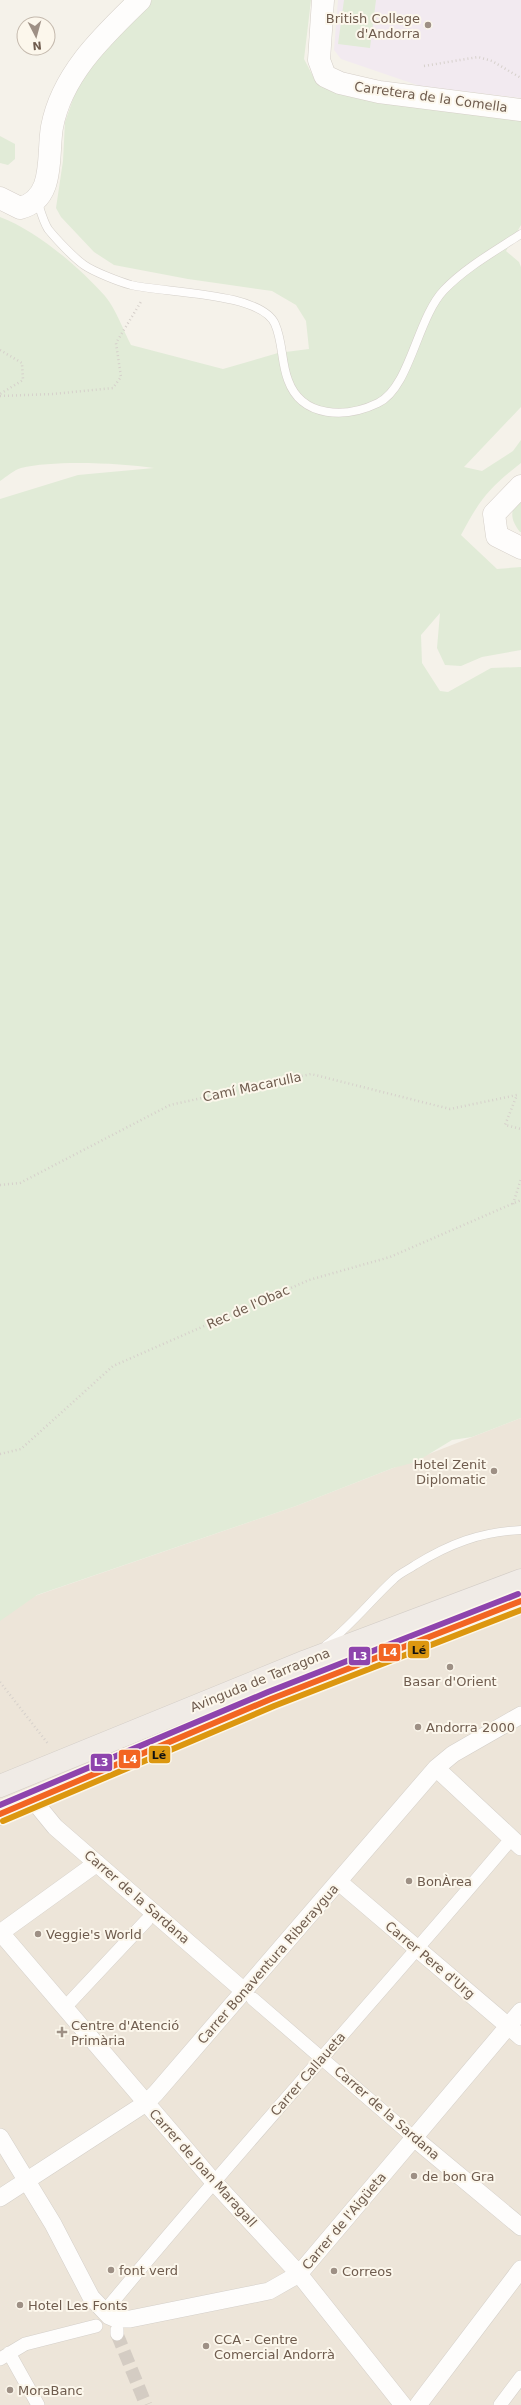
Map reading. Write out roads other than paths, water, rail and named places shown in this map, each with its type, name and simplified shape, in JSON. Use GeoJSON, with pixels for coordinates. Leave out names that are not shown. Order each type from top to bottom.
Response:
{"type":"FeatureCollection","features":[{"type":"Feature","properties":{"kind":"highway","name":"Avinguda de Tarragona"},"geometry":{"type":"LineString","coordinates":[[0,1786],[306,1661],[521,1580]]}},
{"type":"Feature","properties":{"kind":"highway","name":"Avinguda de Tarragona"},"geometry":{"type":"LineString","coordinates":[[0,1814],[271,1699],[521,1601]]}},
{"type":"Feature","properties":{"kind":"main road"},"geometry":{"type":"LineString","coordinates":[[0,198],[20,208],[37,200],[45,186],[49,170],[52,126],[62,98],[77,68],[100,38],[140,0]]}},
{"type":"Feature","properties":{"kind":"main road","name":"Carretera de la Comella"},"geometry":{"type":"LineString","coordinates":[[323,0],[319,60],[325,76],[340,83],[379,92],[521,110]]}},
{"type":"Feature","properties":{"kind":"main road"},"geometry":{"type":"LineString","coordinates":[[521,486],[494,514],[497,536],[521,548]]}},
{"type":"Feature","properties":{"kind":"street","name":"Carrer Bonaventura Riberaygua"},"geometry":{"type":"LineString","coordinates":[[0,2198],[146,2103],[248,1995],[339,1882],[436,1768],[453,1754],[521,1715]]}},
{"type":"Feature","properties":{"kind":"street"},"geometry":{"type":"LineString","coordinates":[[436,1768],[515,1840]]}},
{"type":"Feature","properties":{"kind":"street","name":"Carrer de la Sardana"},"geometry":{"type":"LineString","coordinates":[[33,1800],[55,1827],[414,2138],[521,2227]]}},
{"type":"Feature","properties":{"kind":"street","name":"Carrer Callaueta"},"geometry":{"type":"LineString","coordinates":[[104,2314],[213,2181],[323,2058],[416,1949],[515,1840]]}},
{"type":"Feature","properties":{"kind":"street"},"geometry":{"type":"LineString","coordinates":[[0,1933],[97,1863]]}},
{"type":"Feature","properties":{"kind":"street","name":"Carrer Pere d'Urg"},"geometry":{"type":"LineString","coordinates":[[339,1882],[521,2037]]}},
{"type":"Feature","properties":{"kind":"street"},"geometry":{"type":"LineString","coordinates":[[70,2002],[146,1920]]}},
{"type":"Feature","properties":{"kind":"street","name":"Carrer de Joan Maragall"},"geometry":{"type":"LineString","coordinates":[[0,1933],[213,2181],[299,2274],[403,2405]]}},
{"type":"Feature","properties":{"kind":"street","name":"Carrer de l'Aigüeta"},"geometry":{"type":"LineString","coordinates":[[104,2314],[116,2319],[138,2318],[269,2291],[299,2274],[521,2011]]}},
{"type":"Feature","properties":{"kind":"street"},"geometry":{"type":"LineString","coordinates":[[0,2137],[53,2224],[91,2297],[104,2314],[25,2344],[4,2356],[38,2405]]}},
{"type":"Feature","properties":{"kind":"street"},"geometry":{"type":"LineString","coordinates":[[418,2405],[521,2269]]}},
{"type":"Feature","properties":{"kind":"street"},"geometry":{"type":"LineString","coordinates":[[500,2405],[521,2377]]}},
{"type":"Feature","properties":{"kind":"lane"},"geometry":{"type":"LineString","coordinates":[[37,200],[48,228],[84,266],[131,284],[217,297],[249,304],[266,311],[275,323],[288,380],[297,396],[327,414],[347,413],[379,403],[393,389],[402,377],[429,310],[444,290],[485,258],[521,234]]}},
{"type":"Feature","properties":{"kind":"lane"},"geometry":{"type":"LineString","coordinates":[[306,1661],[340,1634],[395,1578],[430,1556],[463,1539],[521,1530]]}},
{"type":"Feature","properties":{"kind":"tunnel"},"geometry":{"type":"LineString","coordinates":[[117,2334],[146,2405]]}},
{"type":"Feature","properties":{"kind":"place","name":"British College d'Andorra"},"geometry":{"type":"Point","coordinates":[428,25]}},
{"type":"Feature","properties":{"kind":"place","name":"Hotel Zenit Diplomatic"},"geometry":{"type":"Point","coordinates":[494,1471]}},
{"type":"Feature","properties":{"kind":"place","name":"Basar d'Orient"},"geometry":{"type":"Point","coordinates":[450,1667]}},
{"type":"Feature","properties":{"kind":"place","name":"Andorra 2000"},"geometry":{"type":"Point","coordinates":[418,1727]}},
{"type":"Feature","properties":{"kind":"place","name":"BonÀrea"},"geometry":{"type":"Point","coordinates":[409,1881]}},
{"type":"Feature","properties":{"kind":"place","name":"Veggie's World"},"geometry":{"type":"Point","coordinates":[38,1934]}},
{"type":"Feature","properties":{"kind":"place","name":"Centre d'Atenció Primària"},"geometry":{"type":"Point","coordinates":[62,2032]}},
{"type":"Feature","properties":{"kind":"place","name":"de bon Gra"},"geometry":{"type":"Point","coordinates":[414,2176]}},
{"type":"Feature","properties":{"kind":"place","name":"font verd"},"geometry":{"type":"Point","coordinates":[111,2270]}},
{"type":"Feature","properties":{"kind":"place","name":"Correos"},"geometry":{"type":"Point","coordinates":[334,2271]}},
{"type":"Feature","properties":{"kind":"place","name":"Hotel Les Fonts"},"geometry":{"type":"Point","coordinates":[20,2305]}},
{"type":"Feature","properties":{"kind":"place","name":"CCA - Centre Comercial Andorrà"},"geometry":{"type":"Point","coordinates":[206,2346]}},
{"type":"Feature","properties":{"kind":"place","name":"MoraBanc"},"geometry":{"type":"Point","coordinates":[10,2390]}}]}
